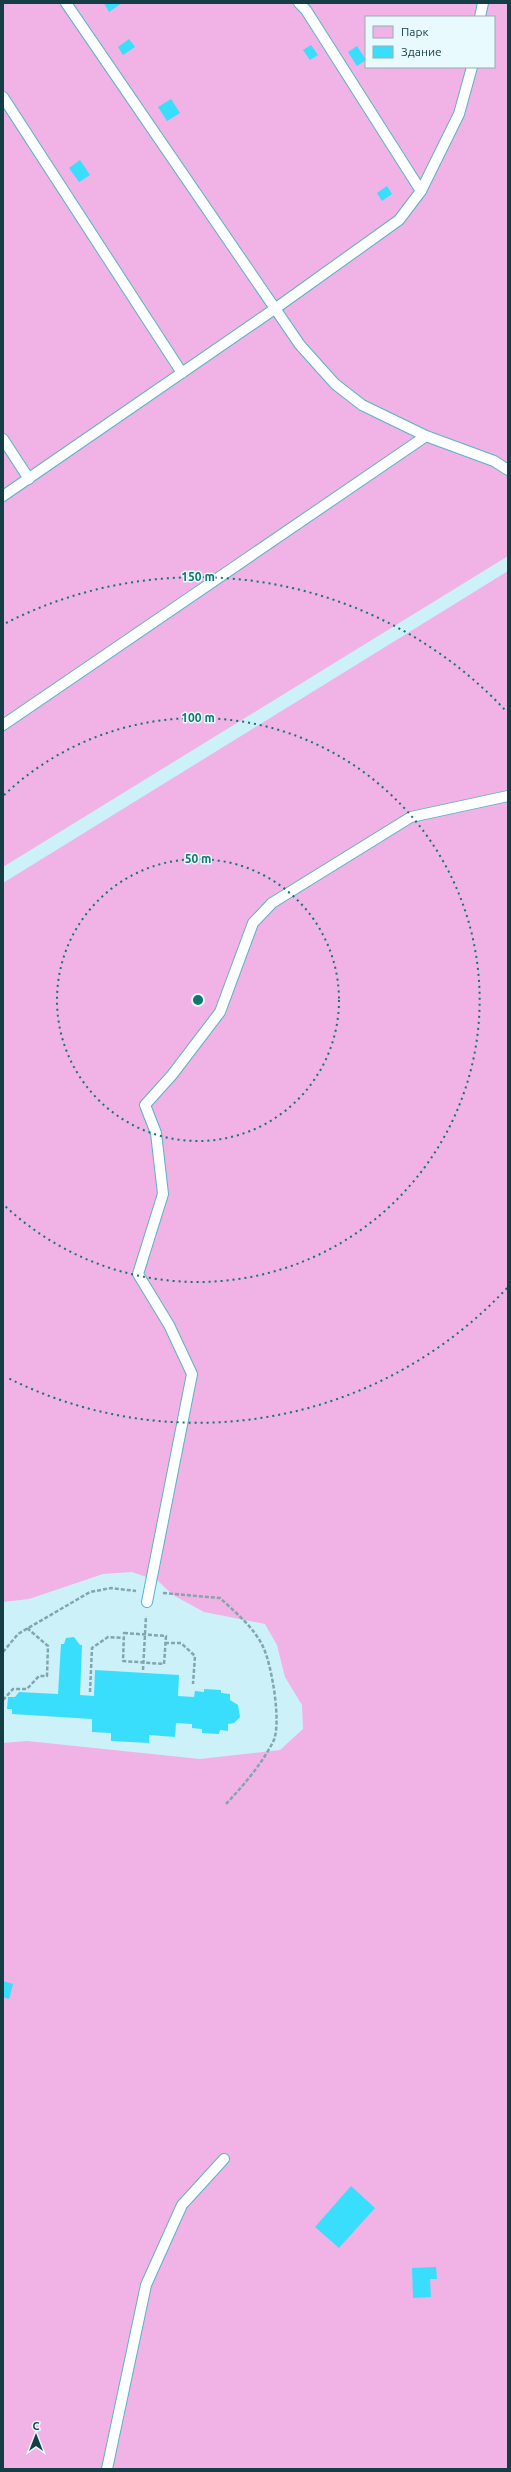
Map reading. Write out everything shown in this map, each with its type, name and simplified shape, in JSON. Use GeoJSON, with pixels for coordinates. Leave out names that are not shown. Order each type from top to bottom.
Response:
{"type":"FeatureCollection","features":[{"type":"Feature","properties":{"kind":"lane"},"geometry":{"type":"LineString","coordinates":[[66,3],[300,345],[335,384],[362,405],[426,436],[494,461],[508,470]]}},
{"type":"Feature","properties":{"kind":"lane"},"geometry":{"type":"LineString","coordinates":[[299,3],[306,10],[421,191]]}},
{"type":"Feature","properties":{"kind":"lane"},"geometry":{"type":"LineString","coordinates":[[480,16],[482,3]]}},
{"type":"Feature","properties":{"kind":"lane"},"geometry":{"type":"LineString","coordinates":[[3,496],[276,308],[399,220],[421,191],[459,114],[472,68]]}},
{"type":"Feature","properties":{"kind":"lane"},"geometry":{"type":"LineString","coordinates":[[3,97],[182,373]]}},
{"type":"Feature","properties":{"kind":"lane"},"geometry":{"type":"LineString","coordinates":[[3,726],[426,436]]}},
{"type":"Feature","properties":{"kind":"lane"},"geometry":{"type":"LineString","coordinates":[[3,439],[29,479]]}},
{"type":"Feature","properties":{"kind":"lane"},"geometry":{"type":"LineString","coordinates":[[148,1597],[192,1374],[169,1325],[138,1274],[163,1194],[156,1133],[145,1105],[172,1076],[220,1012],[253,923],[272,903],[411,817],[508,796]]}},
{"type":"Feature","properties":{"kind":"lane"},"geometry":{"type":"LineString","coordinates":[[107,2469],[146,2285],[182,2206],[224,2159]]}},
{"type":"Feature","properties":{"kind":"path"},"geometry":{"type":"LineString","coordinates":[[3,1652],[18,1634],[90,1592],[111,1588],[148,1597],[220,1598],[245,1622],[264,1648],[276,1696],[274,1740],[245,1784],[225,1805]]}},
{"type":"Feature","properties":{"kind":"path"},"geometry":{"type":"LineString","coordinates":[[143,1670],[148,1597]]}},
{"type":"Feature","properties":{"kind":"path"},"geometry":{"type":"LineString","coordinates":[[3,1700],[13,1689],[27,1689],[39,1676],[47,1676],[48,1646],[27,1628]]}},
{"type":"Feature","properties":{"kind":"path"},"geometry":{"type":"LineString","coordinates":[[124,1633],[145,1635],[166,1636],[164,1664],[123,1661],[124,1633]]}},
{"type":"Feature","properties":{"kind":"path"},"geometry":{"type":"LineString","coordinates":[[90,1692],[92,1648],[108,1637],[124,1638]]}},
{"type":"Feature","properties":{"kind":"path"},"geometry":{"type":"LineString","coordinates":[[165,1642],[181,1644],[195,1656],[194,1684]]}},
{"type":"Feature","properties":{"kind":"green space"},"geometry":{"type":"Polygon","coordinates":[[[3,3],[508,3],[508,556],[3,867],[3,3]]]}},
{"type":"Feature","properties":{"kind":"green space"},"geometry":{"type":"Polygon","coordinates":[[[508,571],[508,2469],[3,2469],[3,1743],[27,1741],[200,1759],[280,1750],[303,1729],[302,1705],[285,1677],[277,1645],[265,1624],[204,1612],[173,1595],[158,1581],[132,1572],[103,1574],[29,1599],[3,1602],[3,883],[508,571]]]}},
{"type":"Feature","properties":{"kind":"building"},"geometry":{"type":"Polygon","coordinates":[[[104,3],[122,3],[109,12],[104,3]]]}},
{"type":"Feature","properties":{"kind":"building"},"geometry":{"type":"Polygon","coordinates":[[[129,39],[135,47],[123,55],[118,47],[129,39]]]}},
{"type":"Feature","properties":{"kind":"building"},"geometry":{"type":"Polygon","coordinates":[[[311,45],[318,55],[310,60],[303,50],[311,45]]]}},
{"type":"Feature","properties":{"kind":"building"},"geometry":{"type":"Polygon","coordinates":[[[357,46],[365,61],[357,66],[348,52],[357,46]]]}},
{"type":"Feature","properties":{"kind":"building"},"geometry":{"type":"Polygon","coordinates":[[[171,99],[180,113],[167,121],[158,107],[171,99]]]}},
{"type":"Feature","properties":{"kind":"building"},"geometry":{"type":"Polygon","coordinates":[[[80,160],[90,175],[79,182],[69,168],[80,160]]]}},
{"type":"Feature","properties":{"kind":"building"},"geometry":{"type":"Polygon","coordinates":[[[387,186],[392,194],[382,201],[377,193],[387,186]]]}},
{"type":"Feature","properties":{"kind":"building"},"geometry":{"type":"Polygon","coordinates":[[[74,1637],[80,1645],[82,1645],[80,1695],[94,1696],[95,1670],[179,1675],[178,1696],[194,1697],[195,1691],[204,1692],[204,1689],[221,1690],[221,1693],[230,1694],[230,1700],[238,1705],[240,1717],[234,1723],[228,1724],[228,1731],[220,1730],[219,1734],[202,1733],[202,1729],[192,1728],[192,1724],[176,1723],[175,1737],[149,1735],[149,1743],[111,1741],[111,1733],[92,1732],[92,1719],[12,1714],[12,1709],[7,1709],[8,1697],[15,1697],[19,1692],[58,1694],[61,1644],[64,1644],[66,1638],[74,1637]]]}},
{"type":"Feature","properties":{"kind":"building"},"geometry":{"type":"Polygon","coordinates":[[[3,1981],[13,1984],[9,1999],[3,1997],[3,1981]]]}},
{"type":"Feature","properties":{"kind":"building"},"geometry":{"type":"Polygon","coordinates":[[[351,2186],[375,2208],[339,2248],[315,2227],[351,2186]]]}},
{"type":"Feature","properties":{"kind":"building"},"geometry":{"type":"Polygon","coordinates":[[[436,2267],[437,2279],[430,2279],[431,2297],[413,2298],[412,2268],[436,2267]]]}}]}
